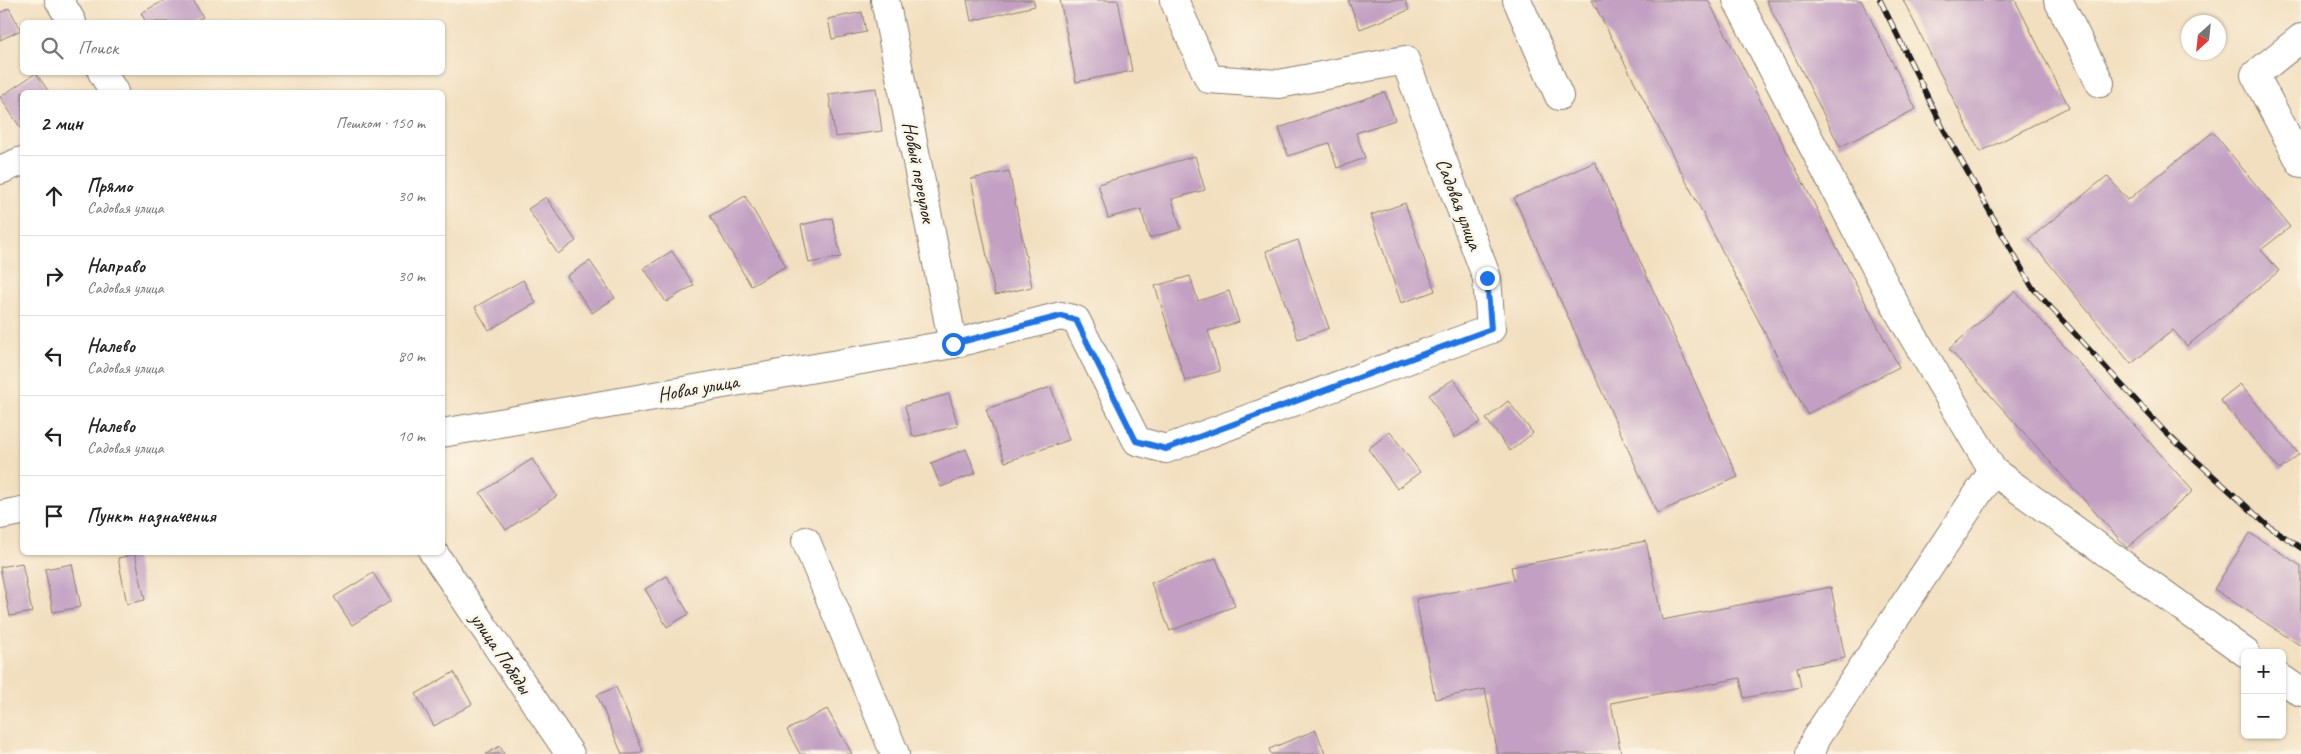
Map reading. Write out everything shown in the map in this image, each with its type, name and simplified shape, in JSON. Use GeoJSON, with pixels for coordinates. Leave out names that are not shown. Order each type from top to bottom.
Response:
{"type":"FeatureCollection","features":[{"type":"Feature","properties":{"kind":"street"},"geometry":{"type":"LineString","coordinates":[[59,0],[71,20]]}},
{"type":"Feature","properties":{"kind":"street","name":"Новый переулок"},"geometry":{"type":"LineString","coordinates":[[885,0],[953,344]]}},
{"type":"Feature","properties":{"kind":"street","name":"Садовая улица"},"geometry":{"type":"LineString","coordinates":[[953,344],[1061,316],[1076,320],[1136,441],[1166,449],[1491,329],[1487,278],[1405,60],[1279,84],[1209,79],[1174,0]]}},
{"type":"Feature","properties":{"kind":"street"},"geometry":{"type":"LineString","coordinates":[[1517,0],[1559,96]]}},
{"type":"Feature","properties":{"kind":"street"},"geometry":{"type":"LineString","coordinates":[[1738,0],[1900,314],[1993,471],[2241,649]]}},
{"type":"Feature","properties":{"kind":"street"},"geometry":{"type":"LineString","coordinates":[[2058,0],[2100,83]]}},
{"type":"Feature","properties":{"kind":"street"},"geometry":{"type":"LineString","coordinates":[[2301,38],[2255,75],[2301,163]]}},
{"type":"Feature","properties":{"kind":"street"},"geometry":{"type":"LineString","coordinates":[[104,75],[113,90]]}},
{"type":"Feature","properties":{"kind":"street"},"geometry":{"type":"LineString","coordinates":[[0,170],[20,162]]}},
{"type":"Feature","properties":{"kind":"street","name":"Новая улица"},"geometry":{"type":"LineString","coordinates":[[445,432],[953,344]]}},
{"type":"Feature","properties":{"kind":"street"},"geometry":{"type":"LineString","coordinates":[[1810,754],[1814,739],[1993,471]]}},
{"type":"Feature","properties":{"kind":"street"},"geometry":{"type":"LineString","coordinates":[[0,515],[20,511]]}},
{"type":"Feature","properties":{"kind":"street"},"geometry":{"type":"LineString","coordinates":[[806,542],[895,754]]}},
{"type":"Feature","properties":{"kind":"street","name":"улица Победы"},"geometry":{"type":"LineString","coordinates":[[434,555],[570,754]]}},
{"type":"Feature","properties":{"kind":"street"},"geometry":{"type":"LineString","coordinates":[[2286,681],[2301,692]]}},
{"type":"Feature","properties":{"kind":"building"},"geometry":{"type":"Polygon","coordinates":[[[165,0],[193,0],[203,17],[197,20],[145,20],[141,13],[165,0]]]}},
{"type":"Feature","properties":{"kind":"building"},"geometry":{"type":"Polygon","coordinates":[[[967,0],[1033,0],[1035,6],[971,21],[967,0]]]}},
{"type":"Feature","properties":{"kind":"building"},"geometry":{"type":"Polygon","coordinates":[[[1060,0],[1118,0],[1132,71],[1076,82],[1060,0]]]}},
{"type":"Feature","properties":{"kind":"building"},"geometry":{"type":"Polygon","coordinates":[[[1348,0],[1405,0],[1409,10],[1360,29],[1348,0]]]}},
{"type":"Feature","properties":{"kind":"building"},"geometry":{"type":"Polygon","coordinates":[[[1592,0],[1708,0],[1899,367],[1807,414],[1592,0]]]}},
{"type":"Feature","properties":{"kind":"building"},"geometry":{"type":"Polygon","coordinates":[[[1766,0],[1861,0],[1916,109],[1840,147],[1766,0]]]}},
{"type":"Feature","properties":{"kind":"building"},"geometry":{"type":"Polygon","coordinates":[[[1903,0],[2015,0],[2069,107],[1980,152],[1903,0]]]}},
{"type":"Feature","properties":{"kind":"building"},"geometry":{"type":"Polygon","coordinates":[[[9,8],[20,30],[0,40],[0,13],[9,8]]]}},
{"type":"Feature","properties":{"kind":"building"},"geometry":{"type":"Polygon","coordinates":[[[862,12],[866,32],[832,39],[828,19],[862,12]]]}},
{"type":"Feature","properties":{"kind":"building"},"geometry":{"type":"Polygon","coordinates":[[[33,75],[37,75],[48,90],[20,90],[20,127],[0,97],[33,75]]]}},
{"type":"Feature","properties":{"kind":"building"},"geometry":{"type":"Polygon","coordinates":[[[876,88],[882,131],[835,137],[829,94],[876,88]]]}},
{"type":"Feature","properties":{"kind":"building"},"geometry":{"type":"Polygon","coordinates":[[[1385,92],[1395,120],[1356,133],[1365,158],[1337,168],[1329,143],[1288,156],[1279,128],[1385,92]]]}},
{"type":"Feature","properties":{"kind":"building"},"geometry":{"type":"Polygon","coordinates":[[[2213,132],[2290,227],[2261,250],[2279,271],[2187,346],[2173,330],[2131,364],[2029,239],[2107,176],[2128,200],[2213,132]]]}},
{"type":"Feature","properties":{"kind":"building"},"geometry":{"type":"Polygon","coordinates":[[[1195,156],[1205,190],[1172,199],[1181,229],[1149,238],[1141,209],[1108,218],[1098,184],[1195,156]]]}},
{"type":"Feature","properties":{"kind":"building"},"geometry":{"type":"Polygon","coordinates":[[[1595,162],[1738,477],[1657,513],[1514,198],[1595,162]]]}},
{"type":"Feature","properties":{"kind":"building"},"geometry":{"type":"Polygon","coordinates":[[[1009,171],[1032,287],[995,295],[971,179],[1009,171]]]}},
{"type":"Feature","properties":{"kind":"building"},"geometry":{"type":"Polygon","coordinates":[[[745,196],[786,266],[751,286],[710,216],[745,196]]]}},
{"type":"Feature","properties":{"kind":"building"},"geometry":{"type":"Polygon","coordinates":[[[546,197],[576,241],[558,254],[528,209],[546,197]]]}},
{"type":"Feature","properties":{"kind":"building"},"geometry":{"type":"Polygon","coordinates":[[[1405,203],[1435,291],[1401,303],[1371,215],[1405,203]]]}},
{"type":"Feature","properties":{"kind":"building"},"geometry":{"type":"Polygon","coordinates":[[[832,218],[841,257],[809,263],[801,225],[832,218]]]}},
{"type":"Feature","properties":{"kind":"building"},"geometry":{"type":"Polygon","coordinates":[[[1298,240],[1329,328],[1298,339],[1266,251],[1298,240]]]}},
{"type":"Feature","properties":{"kind":"building"},"geometry":{"type":"Polygon","coordinates":[[[672,251],[694,285],[666,302],[644,268],[672,251]]]}},
{"type":"Feature","properties":{"kind":"building"},"geometry":{"type":"Polygon","coordinates":[[[590,261],[615,298],[592,313],[567,276],[590,261]]]}},
{"type":"Feature","properties":{"kind":"building"},"geometry":{"type":"Polygon","coordinates":[[[1190,276],[1198,301],[1229,291],[1239,322],[1208,331],[1220,371],[1185,381],[1155,286],[1190,276]]]}},
{"type":"Feature","properties":{"kind":"building"},"geometry":{"type":"Polygon","coordinates":[[[523,280],[536,303],[489,330],[475,307],[523,280]]]}},
{"type":"Feature","properties":{"kind":"building"},"geometry":{"type":"Polygon","coordinates":[[[2015,291],[2193,491],[2127,548],[1949,349],[2015,291]]]}},
{"type":"Feature","properties":{"kind":"building"},"geometry":{"type":"Polygon","coordinates":[[[1454,379],[1481,422],[1455,438],[1429,395],[1454,379]]]}},
{"type":"Feature","properties":{"kind":"building"},"geometry":{"type":"Polygon","coordinates":[[[2240,384],[2299,454],[2280,470],[2220,400],[2240,384]]]}},
{"type":"Feature","properties":{"kind":"building"},"geometry":{"type":"Polygon","coordinates":[[[1051,387],[1069,440],[1005,462],[986,409],[1051,387]]]}},
{"type":"Feature","properties":{"kind":"building"},"geometry":{"type":"Polygon","coordinates":[[[949,394],[958,426],[913,437],[905,406],[949,394]]]}},
{"type":"Feature","properties":{"kind":"building"},"geometry":{"type":"Polygon","coordinates":[[[1508,401],[1533,433],[1510,451],[1486,419],[1508,401]]]}},
{"type":"Feature","properties":{"kind":"building"},"geometry":{"type":"Polygon","coordinates":[[[1390,432],[1420,472],[1397,489],[1368,449],[1390,432]]]}},
{"type":"Feature","properties":{"kind":"building"},"geometry":{"type":"Polygon","coordinates":[[[966,449],[976,473],[941,487],[931,463],[966,449]]]}},
{"type":"Feature","properties":{"kind":"building"},"geometry":{"type":"Polygon","coordinates":[[[532,459],[557,496],[506,530],[480,493],[532,459]]]}},
{"type":"Feature","properties":{"kind":"building"},"geometry":{"type":"Polygon","coordinates":[[[2250,533],[2301,566],[2301,646],[2214,589],[2250,533]]]}},
{"type":"Feature","properties":{"kind":"building"},"geometry":{"type":"Polygon","coordinates":[[[1646,541],[1662,620],[1831,587],[1845,658],[1797,667],[1801,687],[1744,698],[1740,678],[1611,703],[1621,754],[1498,754],[1485,689],[1435,699],[1416,599],[1514,580],[1511,567],[1646,541]]]}},
{"type":"Feature","properties":{"kind":"building"},"geometry":{"type":"Polygon","coordinates":[[[135,555],[145,600],[127,604],[118,558],[135,555]]]}},
{"type":"Feature","properties":{"kind":"building"},"geometry":{"type":"Polygon","coordinates":[[[1216,558],[1235,606],[1170,631],[1151,583],[1216,558]]]}},
{"type":"Feature","properties":{"kind":"building"},"geometry":{"type":"Polygon","coordinates":[[[22,563],[32,612],[10,616],[0,567],[22,563]]]}},
{"type":"Feature","properties":{"kind":"building"},"geometry":{"type":"Polygon","coordinates":[[[72,564],[81,607],[53,612],[45,569],[72,564]]]}},
{"type":"Feature","properties":{"kind":"building"},"geometry":{"type":"Polygon","coordinates":[[[373,573],[391,601],[352,625],[334,597],[373,573]]]}},
{"type":"Feature","properties":{"kind":"building"},"geometry":{"type":"Polygon","coordinates":[[[667,576],[689,614],[667,627],[645,589],[667,576]]]}},
{"type":"Feature","properties":{"kind":"building"},"geometry":{"type":"Polygon","coordinates":[[[454,672],[472,704],[434,726],[416,694],[454,672]]]}},
{"type":"Feature","properties":{"kind":"building"},"geometry":{"type":"Polygon","coordinates":[[[616,687],[643,751],[636,754],[622,754],[597,695],[616,687]]]}},
{"type":"Feature","properties":{"kind":"building"},"geometry":{"type":"Polygon","coordinates":[[[827,709],[852,754],[800,754],[787,730],[827,709]]]}},
{"type":"Feature","properties":{"kind":"building"},"geometry":{"type":"Polygon","coordinates":[[[1316,730],[1325,754],[1271,754],[1269,749],[1316,730]]]}},
{"type":"Feature","properties":{"kind":"building"},"geometry":{"type":"Polygon","coordinates":[[[500,746],[504,754],[486,754],[500,746]]]}},
{"type":"Feature","properties":{"kind":"railway"},"geometry":{"type":"LineString","coordinates":[[1880,0],[1944,130],[2032,287],[2165,432],[2267,525],[2301,548]]}},
{"type":"Feature","properties":{"kind":"route"},"geometry":{"type":"LineString","coordinates":[[953,344],[1061,316],[1076,320],[1136,441],[1166,449],[1491,329],[1487,278]]}}]}
